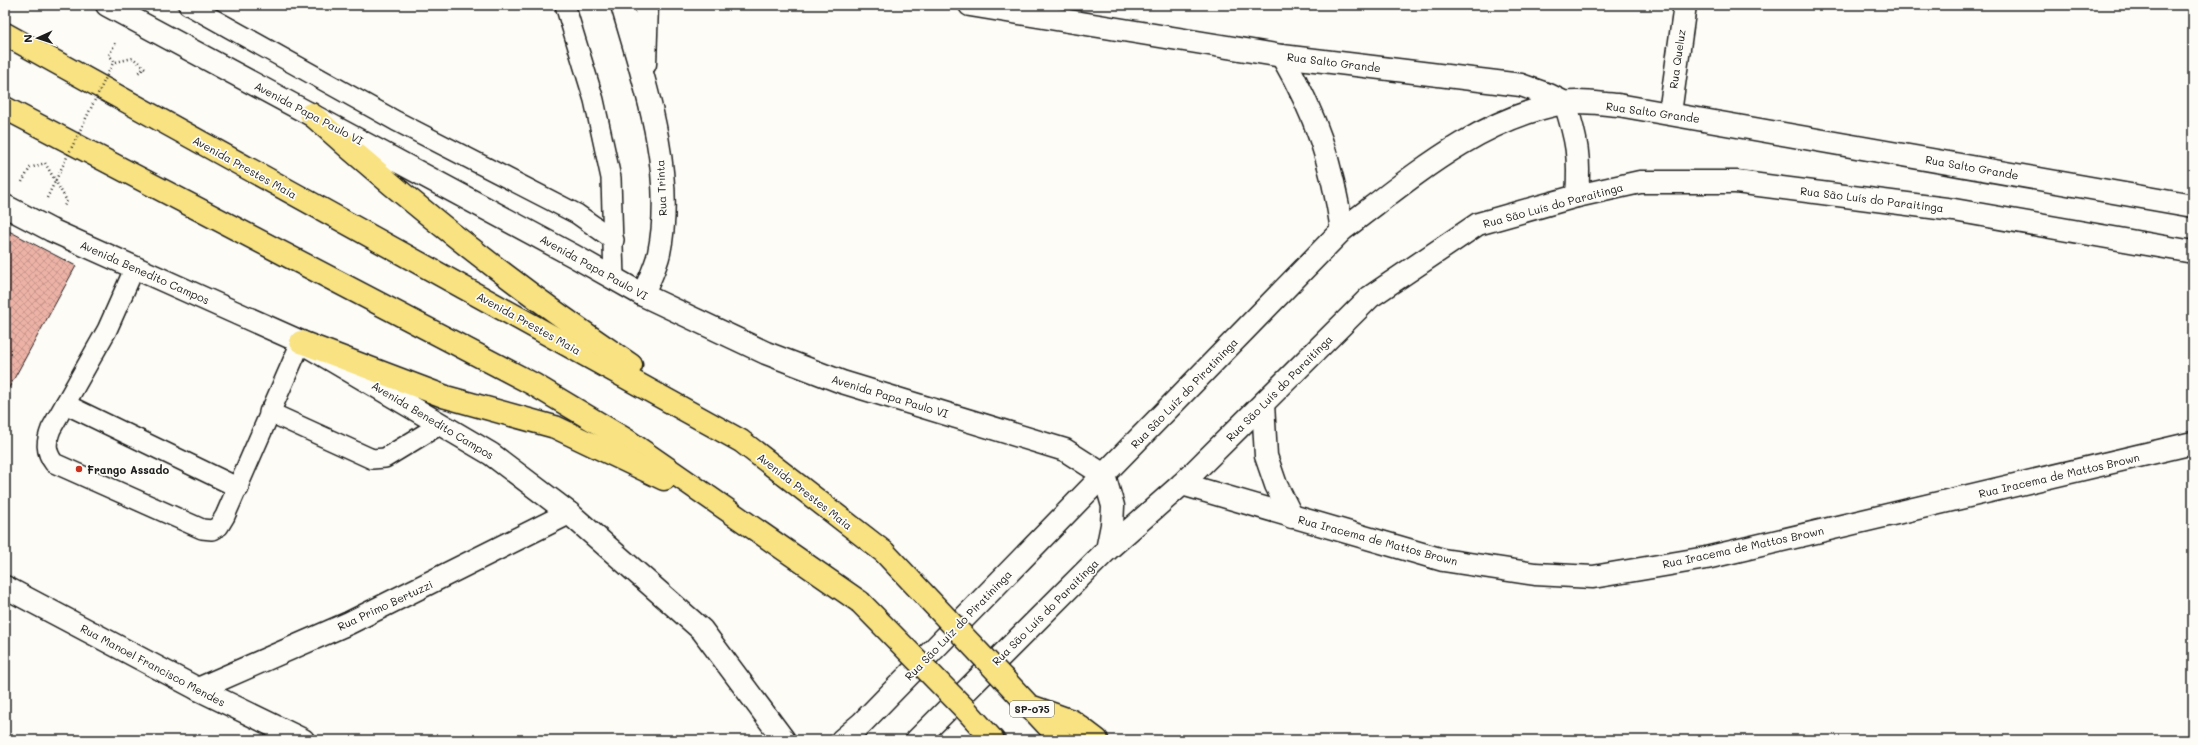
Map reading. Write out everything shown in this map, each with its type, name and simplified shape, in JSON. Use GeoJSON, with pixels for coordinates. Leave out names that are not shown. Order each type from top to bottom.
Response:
{"type":"FeatureCollection","features":[{"type":"Feature","properties":{"kind":"highway","name":"Avenida Prestes Maia"},"geometry":{"type":"LineString","coordinates":[[5,34],[741,441],[884,552],[1028,705]]}},
{"type":"Feature","properties":{"kind":"highway"},"geometry":{"type":"LineString","coordinates":[[5,108],[533,384],[628,441],[715,503],[860,602],[966,710],[992,740]]}},
{"type":"Feature","properties":{"kind":"highway"},"geometry":{"type":"LineString","coordinates":[[311,114],[364,162],[419,207],[574,326],[741,441]]}},
{"type":"Feature","properties":{"kind":"highway"},"geometry":{"type":"LineString","coordinates":[[301,342],[446,397],[555,426],[715,503]]}},
{"type":"Feature","properties":{"kind":"highway"},"geometry":{"type":"LineString","coordinates":[[1028,705],[1072,722],[1097,740]]}},
{"type":"Feature","properties":{"kind":"highway","name":"SP-075"},"geometry":{"type":"LineString","coordinates":[[1028,705],[1060,740]]}},
{"type":"Feature","properties":{"kind":"street","name":"Avenida Papa Paulo VI"},"geometry":{"type":"LineString","coordinates":[[107,5],[311,114],[643,295],[766,353],[842,382],[1066,450],[1104,475]]}},
{"type":"Feature","properties":{"kind":"street","name":"Rua Trinta"},"geometry":{"type":"LineString","coordinates":[[622,5],[645,79],[660,159],[664,210],[659,253],[643,295]]}},
{"type":"Feature","properties":{"kind":"street","name":"Rua Trinta"},"geometry":{"type":"LineString","coordinates":[[645,79],[647,5]]}},
{"type":"Feature","properties":{"kind":"street","name":"Rua Salto Grande"},"geometry":{"type":"LineString","coordinates":[[970,5],[1282,56],[1521,85],[1549,95],[1565,103],[1618,105],[1670,113],[2193,206]]}},
{"type":"Feature","properties":{"kind":"street","name":"Rua Queluz"},"geometry":{"type":"LineString","coordinates":[[1670,113],[1685,5]]}},
{"type":"Feature","properties":{"kind":"street"},"geometry":{"type":"LineString","coordinates":[[1282,56],[1310,108],[1328,157],[1337,193],[1342,230]]}},
{"type":"Feature","properties":{"kind":"street"},"geometry":{"type":"LineString","coordinates":[[1565,103],[1575,133],[1579,164],[1577,196]]}},
{"type":"Feature","properties":{"kind":"street","name":"Rua São Luíz do Piratininga"},"geometry":{"type":"LineString","coordinates":[[842,740],[862,723],[1342,230],[1431,163],[1473,136],[1515,115],[1565,103]]}},
{"type":"Feature","properties":{"kind":"street","name":"Rua São Luís do Paraitinga"},"geometry":{"type":"LineString","coordinates":[[917,740],[1107,550],[1182,484],[1370,297],[1478,224],[1577,196],[1640,182],[1736,182],[1954,210],[2193,252]]}},
{"type":"Feature","properties":{"kind":"street","name":"Avenida Benedito Campos"},"geometry":{"type":"LineString","coordinates":[[5,206],[51,230],[301,342],[491,454],[569,513],[702,630],[784,740]]}},
{"type":"Feature","properties":{"kind":"street","name":"Rua Iracema de Mattos Brown"},"geometry":{"type":"LineString","coordinates":[[1263,404],[1266,456],[1276,485],[1292,517]]}},
{"type":"Feature","properties":{"kind":"street","name":"Rua Iracema de Mattos Brown"},"geometry":{"type":"LineString","coordinates":[[1182,484],[1443,560],[1535,574],[1593,577],[1706,558],[2193,443]]}},
{"type":"Feature","properties":{"kind":"street"},"geometry":{"type":"LineString","coordinates":[[1104,475],[1113,506],[1112,525],[1107,550]]}},
{"type":"Feature","properties":{"kind":"street","name":"Rua Primo Bertuzzi"},"geometry":{"type":"LineString","coordinates":[[198,690],[349,623],[569,513]]}},
{"type":"Feature","properties":{"kind":"street","name":"Rua Manoel Francisco Mendes"},"geometry":{"type":"LineString","coordinates":[[5,587],[198,690],[303,740]]}},
{"type":"Feature","properties":{"kind":"lane"},"geometry":{"type":"LineString","coordinates":[[188,5],[396,121],[577,214],[614,240]]}},
{"type":"Feature","properties":{"kind":"lane"},"geometry":{"type":"LineString","coordinates":[[565,5],[594,100],[611,178],[614,279]]}},
{"type":"Feature","properties":{"kind":"lane"},"geometry":{"type":"LineString","coordinates":[[135,267],[108,330],[51,429],[47,440],[48,455],[54,463],[202,529],[212,530],[219,526],[239,488],[269,412],[301,342]]}},
{"type":"Feature","properties":{"kind":"lane"},"geometry":{"type":"LineString","coordinates":[[65,404],[239,488]]}},
{"type":"Feature","properties":{"kind":"lane"},"geometry":{"type":"LineString","coordinates":[[269,412],[372,458],[385,458],[441,424]]}},
{"type":"Feature","properties":{"kind":"path"},"geometry":{"type":"LineString","coordinates":[[119,67],[109,55],[110,50],[134,20]]}},
{"type":"Feature","properties":{"kind":"path"},"geometry":{"type":"LineString","coordinates":[[41,194],[48,198],[113,63],[133,58],[145,68],[135,75]]}},
{"type":"Feature","properties":{"kind":"path"},"geometry":{"type":"LineString","coordinates":[[28,186],[21,182],[30,168],[45,163],[67,201],[51,230]]}},
{"type":"Feature","properties":{"kind":"building"},"geometry":{"type":"Polygon","coordinates":[[[5,229],[76,266],[5,395],[5,229]]]}},
{"type":"Feature","properties":{"kind":"place","name":"Frango Assado"},"geometry":{"type":"Point","coordinates":[79,469]}}]}
